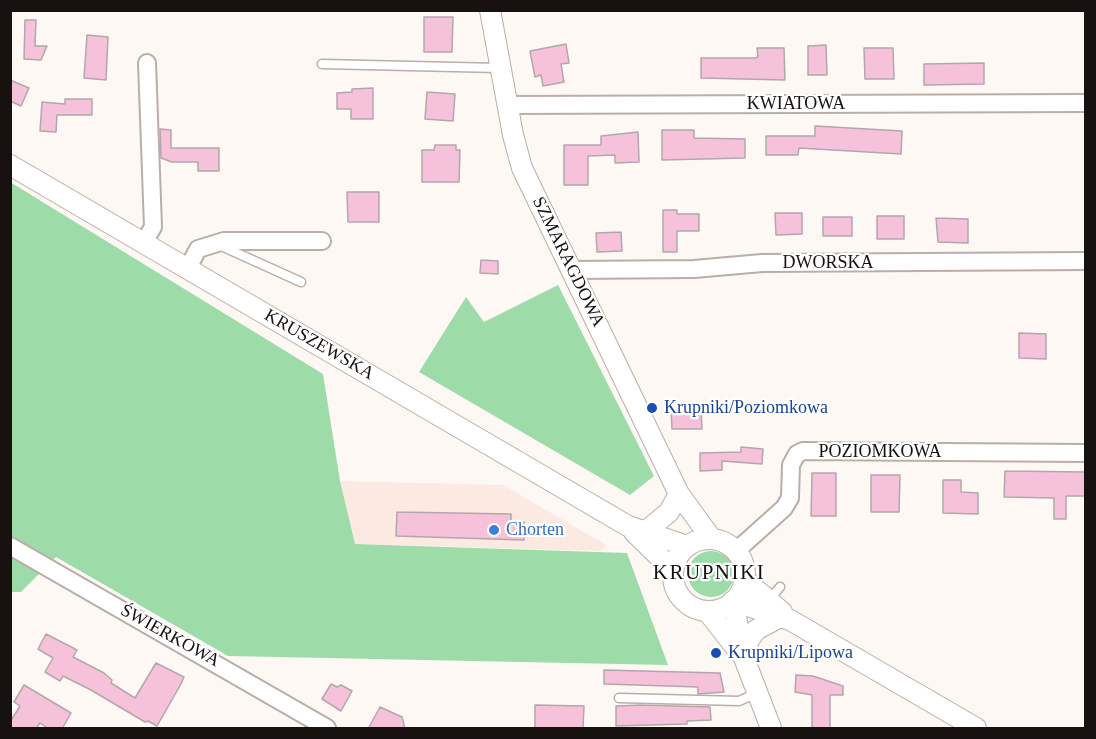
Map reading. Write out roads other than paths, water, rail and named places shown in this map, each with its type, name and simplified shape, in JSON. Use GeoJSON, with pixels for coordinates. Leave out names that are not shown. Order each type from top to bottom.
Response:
{"type":"FeatureCollection","features":[{"type":"Feature","properties":{"kind":"street","name":"SZMARAGDOWA"},"geometry":{"type":"LineString","coordinates":[[490,10],[507,105],[522,168],[680,497],[711,538]]}},
{"type":"Feature","properties":{"kind":"street"},"geometry":{"type":"LineString","coordinates":[[144,242],[153,227],[147,63]]}},
{"type":"Feature","properties":{"kind":"street","name":"KWIATOWA"},"geometry":{"type":"LineString","coordinates":[[507,105],[1086,103]]}},
{"type":"Feature","properties":{"kind":"street","name":"KRUSZEWSKA"},"geometry":{"type":"LineString","coordinates":[[10,165],[636,529],[687,546]]}},
{"type":"Feature","properties":{"kind":"street"},"geometry":{"type":"LineString","coordinates":[[188,268],[198,249],[224,241],[322,241]]}},
{"type":"Feature","properties":{"kind":"street","name":"DWORSKA"},"geometry":{"type":"LineString","coordinates":[[571,270],[694,269],[762,263],[1086,261]]}},
{"type":"Feature","properties":{"kind":"street","name":"POZIOMKOWA"},"geometry":{"type":"LineString","coordinates":[[736,551],[784,508],[789,498],[791,465],[797,454],[803,452],[1086,453]]}},
{"type":"Feature","properties":{"kind":"street","name":"SZMARAGDOWA"},"geometry":{"type":"LineString","coordinates":[[680,497],[687,546]]}},
{"type":"Feature","properties":{"kind":"street"},"geometry":{"type":"LineString","coordinates":[[636,529],[665,516],[680,497]]}},
{"type":"Feature","properties":{"kind":"street","name":"KRUSZEWSKA"},"geometry":{"type":"LineString","coordinates":[[636,529],[672,569],[678,594],[692,607],[707,611]]}},
{"type":"Feature","properties":{"kind":"street"},"geometry":{"type":"LineString","coordinates":[[672,569],[678,555],[695,541],[711,538],[725,543],[736,551],[744,567],[742,589],[733,601],[720,609],[707,611],[744,658]]}},
{"type":"Feature","properties":{"kind":"street","name":"ŚWIERKOWA"},"geometry":{"type":"LineString","coordinates":[[10,546],[327,729]]}},
{"type":"Feature","properties":{"kind":"street"},"geometry":{"type":"LineString","coordinates":[[744,579],[780,606],[976,729]]}},
{"type":"Feature","properties":{"kind":"street"},"geometry":{"type":"LineString","coordinates":[[733,601],[780,606]]}},
{"type":"Feature","properties":{"kind":"street"},"geometry":{"type":"LineString","coordinates":[[733,601],[744,658],[771,729]]}},
{"type":"Feature","properties":{"kind":"street"},"geometry":{"type":"LineString","coordinates":[[744,658],[749,640],[780,606]]}},
{"type":"Feature","properties":{"kind":"lane"},"geometry":{"type":"LineString","coordinates":[[322,64],[500,68]]}},
{"type":"Feature","properties":{"kind":"lane"},"geometry":{"type":"LineString","coordinates":[[215,243],[223,249],[301,282]]}},
{"type":"Feature","properties":{"kind":"lane"},"geometry":{"type":"LineString","coordinates":[[619,698],[739,701],[758,693]]}},
{"type":"Feature","properties":{"kind":"place","name":"Krupniki/Poziomkowa"},"geometry":{"type":"Point","coordinates":[652,408]}},
{"type":"Feature","properties":{"kind":"place","name":"Chorten"},"geometry":{"type":"Point","coordinates":[494,530]}},
{"type":"Feature","properties":{"kind":"place","name":"Krupniki/Lipowa"},"geometry":{"type":"Point","coordinates":[716,653]}},
{"type":"Feature","properties":{"kind":"district","name":"KRUPNIKI"},"geometry":{"type":"Point","coordinates":[709,573]}}]}
